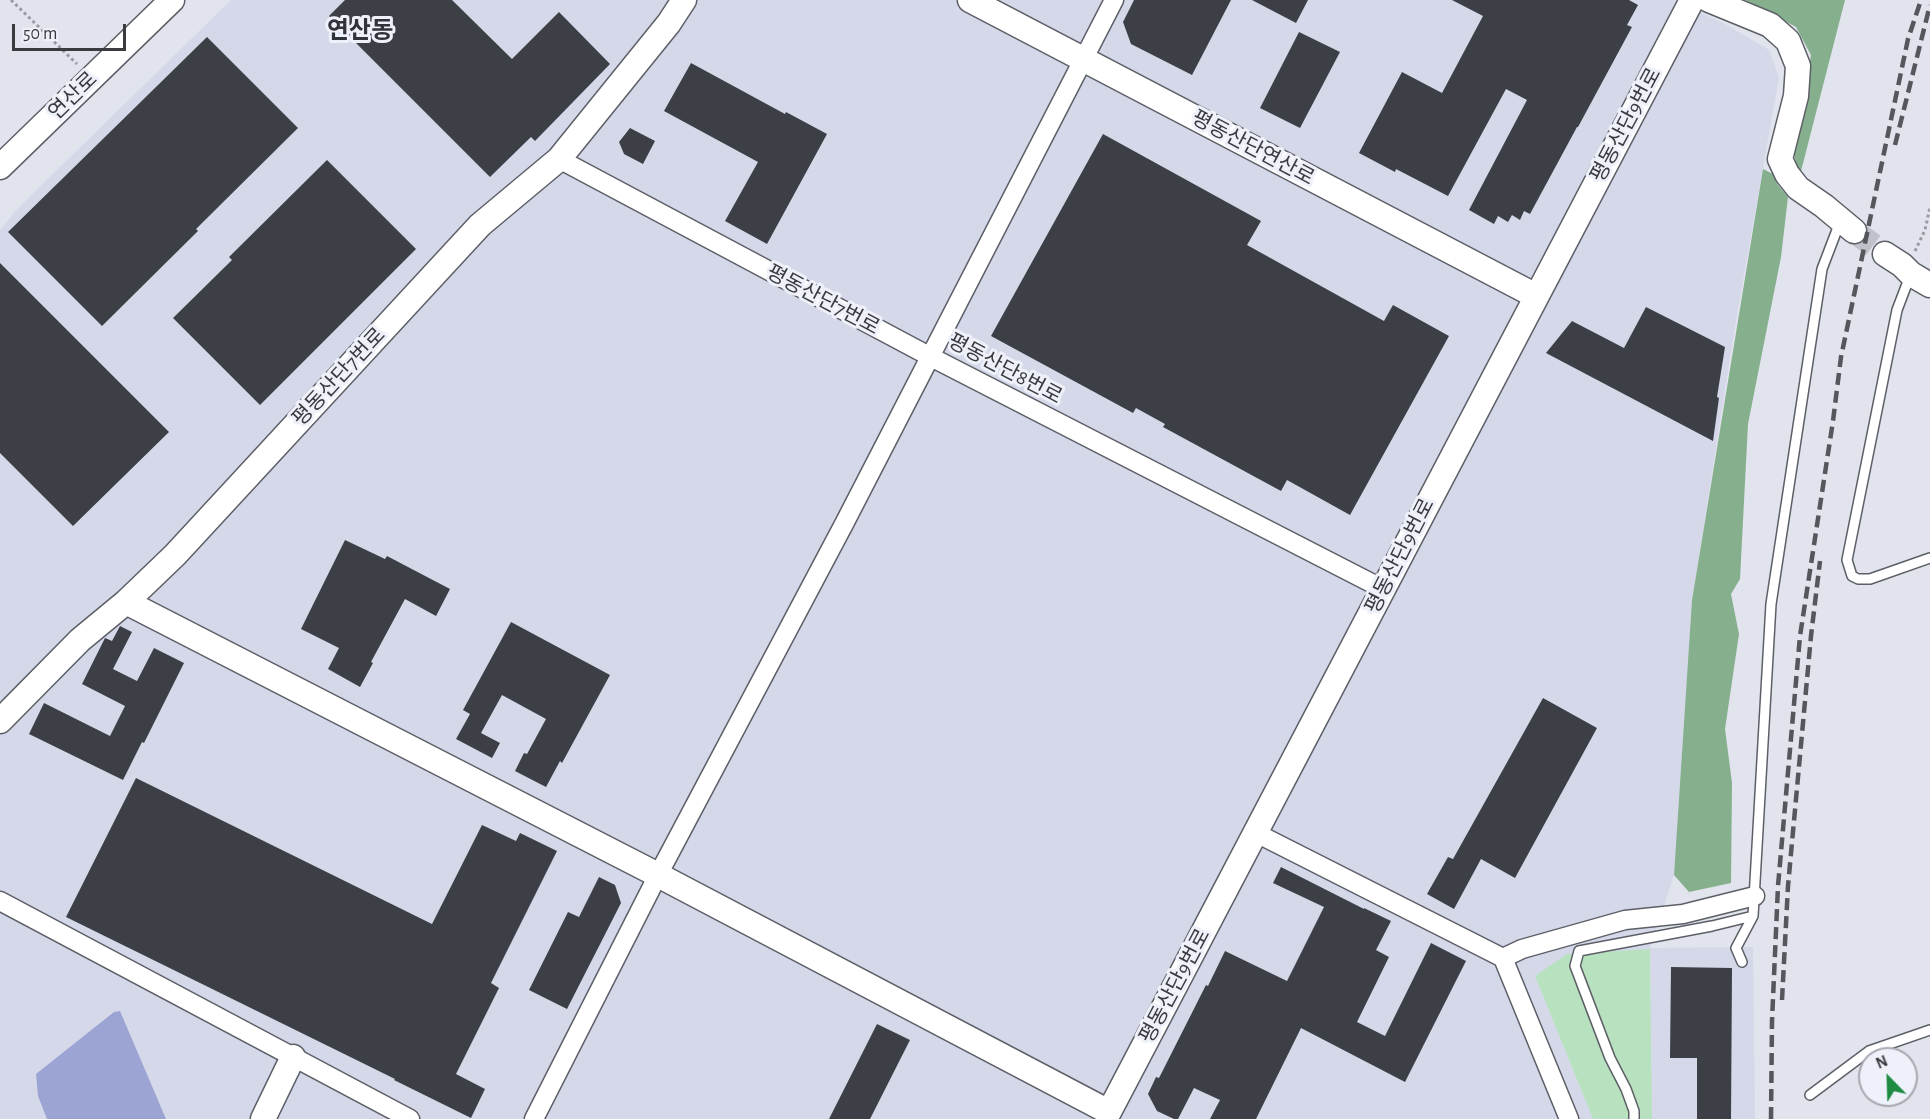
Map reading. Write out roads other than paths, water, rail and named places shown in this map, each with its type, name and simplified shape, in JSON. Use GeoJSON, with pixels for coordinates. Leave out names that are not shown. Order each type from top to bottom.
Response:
{"type":"FeatureCollection","features":[{"type":"Feature","properties":{"kind":"street","name":"연산로"},"geometry":{"type":"LineString","coordinates":[[0,166],[172,0]]}},
{"type":"Feature","properties":{"kind":"street","name":"평동산단7번로"},"geometry":{"type":"LineString","coordinates":[[0,721],[80,640],[126,602],[175,555],[480,225],[559,159],[669,23],[684,0]]}},
{"type":"Feature","properties":{"kind":"street","name":"평동산단연산로"},"geometry":{"type":"LineString","coordinates":[[970,0],[1536,296]]}},
{"type":"Feature","properties":{"kind":"street","name":"평동산단8번로"},"geometry":{"type":"LineString","coordinates":[[1114,0],[929,356],[1383,589]]}},
{"type":"Feature","properties":{"kind":"street","name":"평동산단9번로"},"geometry":{"type":"LineString","coordinates":[[1113,1117],[1256,833],[1692,0]]}},
{"type":"Feature","properties":{"kind":"street"},"geometry":{"type":"LineString","coordinates":[[1709,0],[1770,26],[1788,41],[1798,66],[1796,96],[1780,159],[1787,174],[1798,188],[1847,225]]}},
{"type":"Feature","properties":{"kind":"street","name":"평동산단7번로"},"geometry":{"type":"LineString","coordinates":[[559,159],[929,356]]}},
{"type":"Feature","properties":{"kind":"street"},"geometry":{"type":"LineString","coordinates":[[534,1119],[658,875],[838,535],[929,356]]}},
{"type":"Feature","properties":{"kind":"street"},"geometry":{"type":"LineString","coordinates":[[126,602],[658,875],[1113,1117]]}},
{"type":"Feature","properties":{"kind":"street"},"geometry":{"type":"LineString","coordinates":[[1256,833],[1503,958],[1569,1119]]}},
{"type":"Feature","properties":{"kind":"street"},"geometry":{"type":"LineString","coordinates":[[1503,958],[1522,949],[1625,920],[1683,914],[1755,896]]}},
{"type":"Feature","properties":{"kind":"street"},"geometry":{"type":"LineString","coordinates":[[0,902],[410,1119]]}},
{"type":"Feature","properties":{"kind":"street"},"geometry":{"type":"LineString","coordinates":[[263,1119],[293,1057]]}},
{"type":"Feature","properties":{"kind":"lane"},"geometry":{"type":"LineString","coordinates":[[1742,962],[1736,948],[1753,916],[1755,896],[1771,604],[1822,269],[1847,225]]}},
{"type":"Feature","properties":{"kind":"lane"},"geometry":{"type":"LineString","coordinates":[[1907,270],[1847,560],[1852,576],[1858,579],[1870,579],[1930,558]]}},
{"type":"Feature","properties":{"kind":"lane"},"geometry":{"type":"LineString","coordinates":[[1634,1119],[1634,1111],[1626,1089],[1610,1058],[1575,966],[1579,951],[1753,916]]}},
{"type":"Feature","properties":{"kind":"lane"},"geometry":{"type":"LineString","coordinates":[[1810,1095],[1869,1051],[1930,1030]]}},
{"type":"Feature","properties":{"kind":"water"},"geometry":{"type":"Polygon","coordinates":[[[120,1011],[166,1119],[47,1119],[38,1096],[36,1074],[114,1012],[120,1011]]]}},
{"type":"Feature","properties":{"kind":"tunnel"},"geometry":{"type":"LineString","coordinates":[[1854,231],[1885,254]]}},
{"type":"Feature","properties":{"kind":"railway"},"geometry":{"type":"LineString","coordinates":[[1771,1119],[1772,1021],[1778,886],[1800,636],[1841,357],[1908,39],[1921,0]]}},
{"type":"Feature","properties":{"kind":"railway"},"geometry":{"type":"LineString","coordinates":[[1895,145],[1930,5]]}},
{"type":"Feature","properties":{"kind":"railway"},"geometry":{"type":"LineString","coordinates":[[1782,1000],[1788,886],[1820,561]]}},
{"type":"Feature","properties":{"kind":"district","name":"연산동"},"geometry":{"type":"Point","coordinates":[360,31]}}]}
